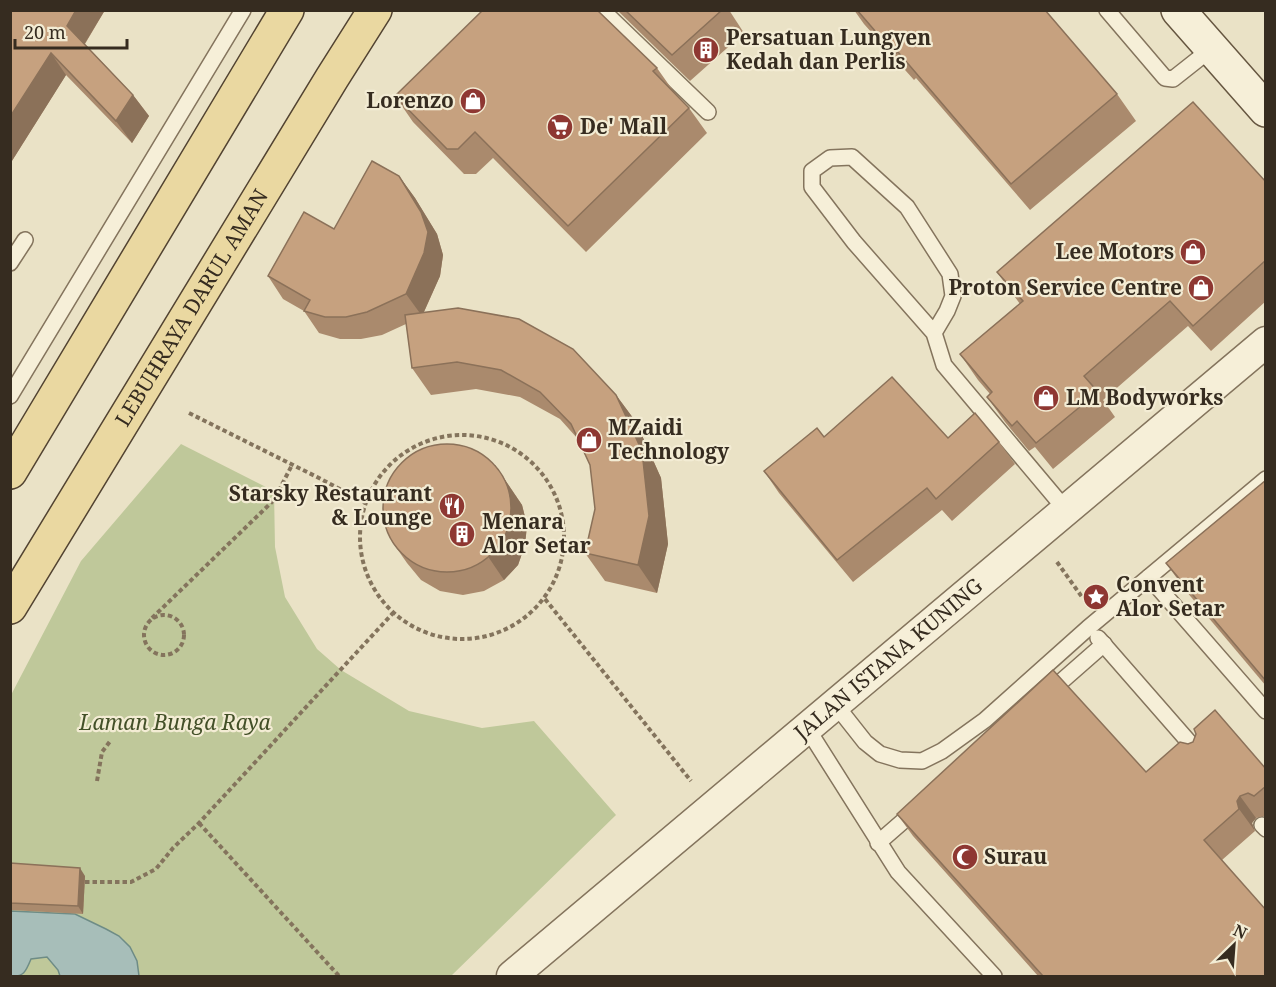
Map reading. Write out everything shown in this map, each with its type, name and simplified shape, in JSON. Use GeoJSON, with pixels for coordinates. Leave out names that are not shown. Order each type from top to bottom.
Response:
{"type":"FeatureCollection","features":[{"type":"Feature","properties":{"kind":"main road"},"geometry":{"type":"LineString","coordinates":[[10,472],[287,10]]}},
{"type":"Feature","properties":{"kind":"main road","name":"LEBUHRAYA DARUL AMAN"},"geometry":{"type":"LineString","coordinates":[[10,607],[375,10]]}},
{"type":"Feature","properties":{"kind":"main road"},"geometry":{"type":"LineString","coordinates":[[1179,10],[1266,110]]}},
{"type":"Feature","properties":{"kind":"street","name":"JALAN ISTANA KUNING"},"geometry":{"type":"LineString","coordinates":[[512,976],[1266,342]]}},
{"type":"Feature","properties":{"kind":"lane"},"geometry":{"type":"LineString","coordinates":[[10,396],[243,10]]}},
{"type":"Feature","properties":{"kind":"lane"},"geometry":{"type":"LineString","coordinates":[[602,10],[708,112]]}},
{"type":"Feature","properties":{"kind":"lane"},"geometry":{"type":"LineString","coordinates":[[1107,10],[1165,78],[1173,79],[1211,49]]}},
{"type":"Feature","properties":{"kind":"lane"},"geometry":{"type":"LineString","coordinates":[[934,333],[954,296],[950,274],[907,207],[852,157],[830,158],[812,171],[812,187],[854,242],[934,333],[944,365],[1066,510]]}},
{"type":"Feature","properties":{"kind":"lane"},"geometry":{"type":"LineString","coordinates":[[10,263],[25,240]]}},
{"type":"Feature","properties":{"kind":"lane"},"geometry":{"type":"LineString","coordinates":[[835,704],[865,742],[880,754],[900,760],[922,761],[942,751],[985,720],[1088,628],[1266,479]]}},
{"type":"Feature","properties":{"kind":"lane"},"geometry":{"type":"LineString","coordinates":[[1149,577],[1266,711]]}},
{"type":"Feature","properties":{"kind":"lane"},"geometry":{"type":"LineString","coordinates":[[1088,628],[1202,758]]}},
{"type":"Feature","properties":{"kind":"lane"},"geometry":{"type":"LineString","coordinates":[[1034,705],[1104,644]]}},
{"type":"Feature","properties":{"kind":"lane"},"geometry":{"type":"LineString","coordinates":[[807,728],[898,872],[994,976]]}},
{"type":"Feature","properties":{"kind":"lane"},"geometry":{"type":"LineString","coordinates":[[878,843],[930,797]]}},
{"type":"Feature","properties":{"kind":"path"},"geometry":{"type":"LineString","coordinates":[[189,413],[366,504]]}},
{"type":"Feature","properties":{"kind":"path"},"geometry":{"type":"LineString","coordinates":[[465,434],[496,440],[524,455],[547,478],[561,507],[566,539],[560,570],[545,599],[522,621],[494,635],[458,640],[423,632],[393,613],[371,585],[360,551],[361,515],[374,483],[398,456],[429,439],[465,434]]}},
{"type":"Feature","properties":{"kind":"path"},"geometry":{"type":"LineString","coordinates":[[152,618],[165,614],[177,619],[181,624],[184,630],[183,642],[175,652],[162,655],[150,649],[146,643],[144,630],[147,623],[152,618],[274,500],[292,465]]}},
{"type":"Feature","properties":{"kind":"path"},"geometry":{"type":"LineString","coordinates":[[1037,534],[1085,601]]}},
{"type":"Feature","properties":{"kind":"path"},"geometry":{"type":"LineString","coordinates":[[545,599],[670,755]]}},
{"type":"Feature","properties":{"kind":"path"},"geometry":{"type":"LineString","coordinates":[[85,882],[131,882],[156,869],[172,848],[199,823],[393,613]]}},
{"type":"Feature","properties":{"kind":"path"},"geometry":{"type":"LineString","coordinates":[[97,781],[102,752],[111,740]]}},
{"type":"Feature","properties":{"kind":"path"},"geometry":{"type":"LineString","coordinates":[[199,823],[339,976]]}},
{"type":"Feature","properties":{"kind":"green space","name":"Laman Bunga Raya"},"geometry":{"type":"Polygon","coordinates":[[[181,444],[274,491],[275,547],[285,597],[317,649],[341,670],[409,711],[482,728],[534,721],[616,815],[451,976],[11,976],[11,695],[81,561],[181,444]]]}},
{"type":"Feature","properties":{"kind":"water"},"geometry":{"type":"Polygon","coordinates":[[[10,911],[75,914],[106,929],[119,936],[130,947],[137,961],[139,976],[60,976],[47,957],[31,959],[24,972],[11,976],[10,911]]]}},
{"type":"Feature","properties":{"kind":"building"},"geometry":{"type":"Polygon","coordinates":[[[10,10],[76,10],[67,26],[133,95],[116,121],[51,53],[10,117],[10,10]]]}},
{"type":"Feature","properties":{"kind":"building","name":"De' Mall"},"geometry":{"type":"Polygon","coordinates":[[[483,10],[597,10],[657,68],[653,71],[689,108],[568,226],[475,132],[458,149],[447,149],[395,96],[483,10]]]}},
{"type":"Feature","properties":{"kind":"building"},"geometry":{"type":"Polygon","coordinates":[[[625,10],[722,10],[672,55],[625,10]]]}},
{"type":"Feature","properties":{"kind":"building"},"geometry":{"type":"Polygon","coordinates":[[[857,10],[1045,10],[1117,94],[1011,184],[898,52],[895,54],[857,10]]]}},
{"type":"Feature","properties":{"kind":"building"},"geometry":{"type":"Polygon","coordinates":[[[1193,102],[1266,182],[1266,260],[1193,326],[1170,301],[1084,376],[1098,392],[1036,443],[1017,421],[1012,426],[987,397],[992,392],[960,354],[1023,301],[997,272],[1193,102]]]}},
{"type":"Feature","properties":{"kind":"building"},"geometry":{"type":"Polygon","coordinates":[[[372,161],[399,176],[421,212],[428,232],[424,253],[406,294],[367,312],[346,317],[325,317],[304,311],[310,300],[268,276],[304,212],[334,229],[372,161]]]}},
{"type":"Feature","properties":{"kind":"building"},"geometry":{"type":"Polygon","coordinates":[[[458,308],[519,319],[573,349],[616,395],[642,451],[649,516],[638,565],[585,553],[595,509],[590,465],[571,424],[540,392],[501,370],[457,362],[412,368],[405,315],[458,308]]]}},
{"type":"Feature","properties":{"kind":"building"},"geometry":{"type":"Polygon","coordinates":[[[892,377],[948,438],[975,413],[999,442],[936,499],[927,488],[837,560],[764,471],[817,428],[824,437],[892,377]]]}},
{"type":"Feature","properties":{"kind":"building","name":"Menara Alor Setar"},"geometry":{"type":"Polygon","coordinates":[[[447,444],[471,449],[492,463],[506,484],[511,508],[506,532],[492,553],[471,567],[447,572],[423,567],[402,553],[388,532],[383,508],[388,484],[402,463],[423,449],[447,444]]]}},
{"type":"Feature","properties":{"kind":"building"},"geometry":{"type":"Polygon","coordinates":[[[1266,480],[1266,681],[1166,563],[1266,480]]]}},
{"type":"Feature","properties":{"kind":"building"},"geometry":{"type":"Polygon","coordinates":[[[1053,670],[1146,772],[1180,742],[1188,744],[1193,742],[1196,734],[1194,729],[1215,710],[1266,769],[1266,786],[1254,796],[1248,793],[1240,796],[1237,801],[1239,809],[1204,840],[1266,910],[1266,976],[1043,976],[897,814],[1053,670]]]}},
{"type":"Feature","properties":{"kind":"building"},"geometry":{"type":"Polygon","coordinates":[[[10,863],[80,868],[78,906],[10,903],[10,863]]]}},
{"type":"Feature","properties":{"kind":"place","name":"Persatuan Lungyen Kedah dan Perlis"},"geometry":{"type":"Point","coordinates":[706,50]}},
{"type":"Feature","properties":{"kind":"place","name":"Lorenzo"},"geometry":{"type":"Point","coordinates":[473,101]}},
{"type":"Feature","properties":{"kind":"place","name":"De' Mall"},"geometry":{"type":"Point","coordinates":[560,127]}},
{"type":"Feature","properties":{"kind":"place","name":"Lee Motors"},"geometry":{"type":"Point","coordinates":[1193,252]}},
{"type":"Feature","properties":{"kind":"place","name":"Proton Service Centre"},"geometry":{"type":"Point","coordinates":[1201,288]}},
{"type":"Feature","properties":{"kind":"place","name":"LM Bodyworks"},"geometry":{"type":"Point","coordinates":[1046,398]}},
{"type":"Feature","properties":{"kind":"place","name":"MZaidi Technology"},"geometry":{"type":"Point","coordinates":[589,440]}},
{"type":"Feature","properties":{"kind":"place","name":"Starsky Restaurant & Lounge"},"geometry":{"type":"Point","coordinates":[452,506]}},
{"type":"Feature","properties":{"kind":"place","name":"Menara Alor Setar"},"geometry":{"type":"Point","coordinates":[462,534]}},
{"type":"Feature","properties":{"kind":"place","name":"Convent Alor Setar"},"geometry":{"type":"Point","coordinates":[1096,597]}},
{"type":"Feature","properties":{"kind":"place","name":"Surau"},"geometry":{"type":"Point","coordinates":[965,857]}}]}
